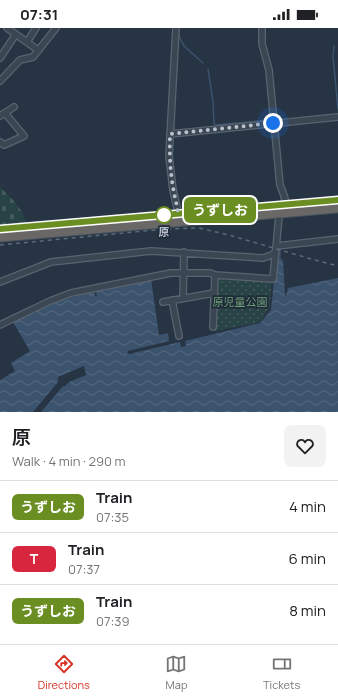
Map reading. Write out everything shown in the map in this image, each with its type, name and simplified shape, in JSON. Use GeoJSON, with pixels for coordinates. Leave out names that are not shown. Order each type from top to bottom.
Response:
{"type":"FeatureCollection","features":[{"type":"Feature","properties":{"kind":"highway"},"geometry":{"type":"LineString","coordinates":[[0,237],[338,208]]}},
{"type":"Feature","properties":{"kind":"street"},"geometry":{"type":"LineString","coordinates":[[7,28],[38,50]]}},
{"type":"Feature","properties":{"kind":"street"},"geometry":{"type":"LineString","coordinates":[[27,42],[36,28]]}},
{"type":"Feature","properties":{"kind":"street"},"geometry":{"type":"LineString","coordinates":[[0,81],[18,62],[33,57],[56,28]]}},
{"type":"Feature","properties":{"kind":"street"},"geometry":{"type":"LineString","coordinates":[[176,28],[169,156],[170,175],[180,221]]}},
{"type":"Feature","properties":{"kind":"street"},"geometry":{"type":"LineString","coordinates":[[0,325],[50,301],[71,293],[152,276],[184,272],[273,279],[280,212],[285,209],[285,199],[280,185],[269,70],[262,44],[262,28]]}},
{"type":"Feature","properties":{"kind":"street"},"geometry":{"type":"LineString","coordinates":[[0,58],[16,34]]}},
{"type":"Feature","properties":{"kind":"street"},"geometry":{"type":"LineString","coordinates":[[0,142],[4,145],[24,136],[2,115],[14,107]]}},
{"type":"Feature","properties":{"kind":"street"},"geometry":{"type":"LineString","coordinates":[[170,134],[338,117]]}},
{"type":"Feature","properties":{"kind":"street"},"geometry":{"type":"LineString","coordinates":[[0,282],[54,262],[151,251],[263,258],[272,255],[276,249],[338,239]]}},
{"type":"Feature","properties":{"kind":"street"},"geometry":{"type":"LineString","coordinates":[[183,298],[184,252]]}},
{"type":"Feature","properties":{"kind":"street"},"geometry":{"type":"LineString","coordinates":[[213,327],[214,275]]}},
{"type":"Feature","properties":{"kind":"street"},"geometry":{"type":"LineString","coordinates":[[163,302],[214,293]]}},
{"type":"Feature","properties":{"kind":"street"},"geometry":{"type":"LineString","coordinates":[[172,300],[179,336]]}},
{"type":"Feature","properties":{"kind":"green space"},"geometry":{"type":"Polygon","coordinates":[[[0,187],[14,201],[22,212],[27,224],[0,226],[0,187]]]}},
{"type":"Feature","properties":{"kind":"green space","name":"原児童公園"},"geometry":{"type":"Polygon","coordinates":[[[216,277],[272,281],[269,308],[260,322],[215,331],[216,277]]]}},
{"type":"Feature","properties":{"kind":"water"},"geometry":{"type":"Polygon","coordinates":[[[276,260],[283,260],[286,296],[288,288],[338,278],[338,412],[0,412],[0,380],[15,371],[11,363],[30,351],[13,322],[51,303],[94,291],[95,296],[97,296],[96,290],[151,279],[159,335],[168,333],[169,341],[128,351],[127,353],[129,354],[180,342],[181,347],[186,346],[185,341],[260,323],[271,310],[276,260]]]}},
{"type":"Feature","properties":{"kind":"pier"},"geometry":{"type":"Polygon","coordinates":[[[84,366],[86,375],[69,382],[64,387],[63,386],[41,412],[33,412],[58,382],[58,377],[84,366]]]}},
{"type":"Feature","properties":{"kind":"waterway"},"geometry":{"type":"LineString","coordinates":[[178,34],[184,46],[203,63]]}},
{"type":"Feature","properties":{"kind":"waterway"},"geometry":{"type":"LineString","coordinates":[[334,46],[333,56],[338,109]]}},
{"type":"Feature","properties":{"kind":"waterway"},"geometry":{"type":"LineString","coordinates":[[208,69],[213,102],[214,123],[216,125],[269,120]]}},
{"type":"Feature","properties":{"kind":"waterway"},"geometry":{"type":"LineString","coordinates":[[282,208],[283,201]]}},
{"type":"Feature","properties":{"kind":"waterway"},"geometry":{"type":"LineString","coordinates":[[280,247],[280,259]]}},
{"type":"Feature","properties":{"kind":"railway"},"geometry":{"type":"LineString","coordinates":[[0,229],[338,200]]}},
{"type":"Feature","properties":{"kind":"railway"},"geometry":{"type":"LineString","coordinates":[[0,245],[165,229],[199,228],[338,266]]}},
{"type":"Feature","properties":{"kind":"train","name":"うずしお"},"geometry":{"type":"LineString","coordinates":[[0,229],[338,200]]}},
{"type":"Feature","properties":{"kind":"place","name":"原"},"geometry":{"type":"Point","coordinates":[164,215]}},
{"type":"Feature","properties":{"kind":"route"},"geometry":{"type":"LineString","coordinates":[[164,215],[178,210],[170,175],[170,134],[273,123]]}}]}
